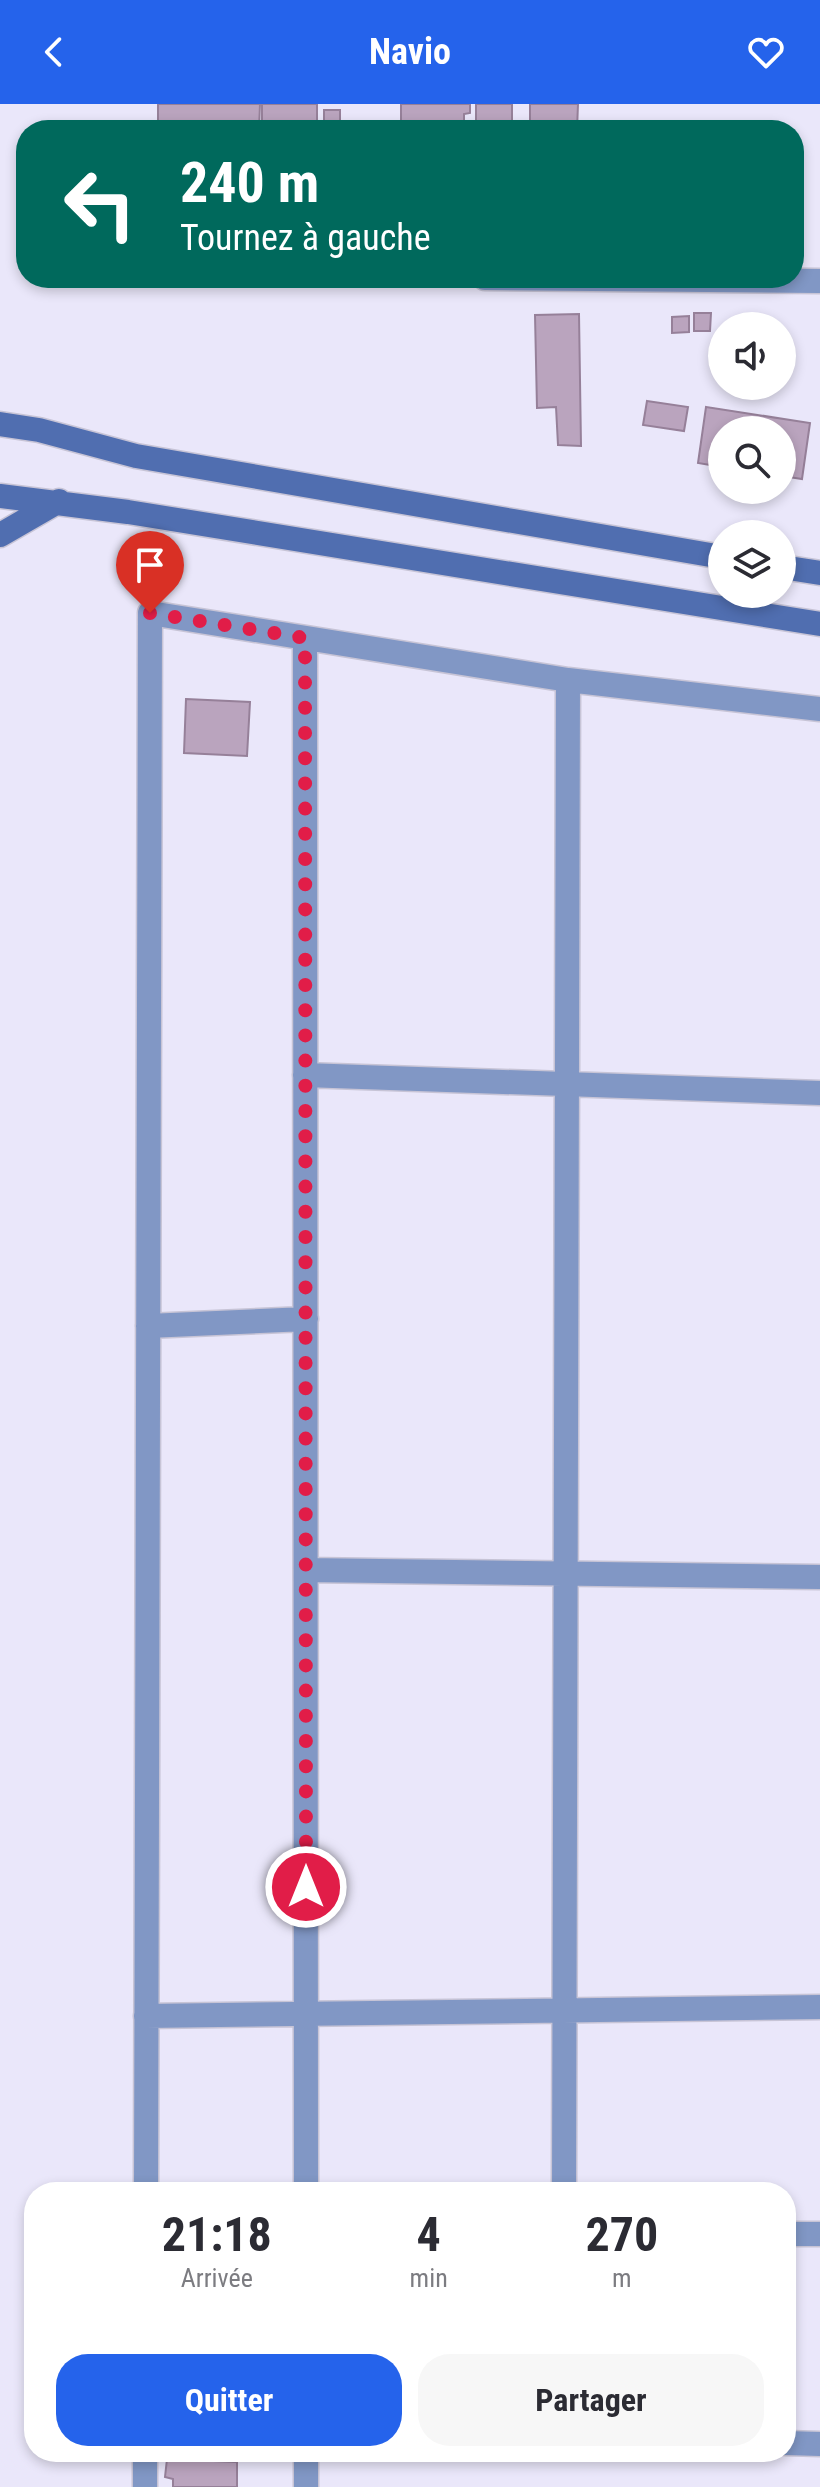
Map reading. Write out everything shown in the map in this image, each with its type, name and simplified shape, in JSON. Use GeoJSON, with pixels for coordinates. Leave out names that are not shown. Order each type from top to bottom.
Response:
{"type":"FeatureCollection","features":[{"type":"Feature","properties":{"kind":"street"},"geometry":{"type":"LineString","coordinates":[[0,424],[39,430],[136,456],[708,555]]}},
{"type":"Feature","properties":{"kind":"street"},"geometry":{"type":"LineString","coordinates":[[0,496],[59,501],[820,624]]}},
{"type":"Feature","properties":{"kind":"street"},"geometry":{"type":"LineString","coordinates":[[0,535],[59,501]]}},
{"type":"Feature","properties":{"kind":"street"},"geometry":{"type":"LineString","coordinates":[[796,569],[820,573]]}},
{"type":"Feature","properties":{"kind":"street"},"geometry":{"type":"LineString","coordinates":[[146,2182],[150,613],[568,680],[820,709]]}},
{"type":"Feature","properties":{"kind":"street"},"geometry":{"type":"LineString","coordinates":[[305,638],[306,2182]]}},
{"type":"Feature","properties":{"kind":"street"},"geometry":{"type":"LineString","coordinates":[[564,2182],[568,680]]}},
{"type":"Feature","properties":{"kind":"street"},"geometry":{"type":"LineString","coordinates":[[305,1075],[820,1093]]}},
{"type":"Feature","properties":{"kind":"street"},"geometry":{"type":"LineString","coordinates":[[148,1326],[306,1319]]}},
{"type":"Feature","properties":{"kind":"street"},"geometry":{"type":"LineString","coordinates":[[306,1570],[820,1577]]}},
{"type":"Feature","properties":{"kind":"street"},"geometry":{"type":"LineString","coordinates":[[146,2016],[820,2007]]}},
{"type":"Feature","properties":{"kind":"street"},"geometry":{"type":"LineString","coordinates":[[796,2234],[820,2234]]}},
{"type":"Feature","properties":{"kind":"street"},"geometry":{"type":"LineString","coordinates":[[796,2443],[820,2444]]}},
{"type":"Feature","properties":{"kind":"street"},"geometry":{"type":"LineString","coordinates":[[145,2462],[145,2487]]}},
{"type":"Feature","properties":{"kind":"street"},"geometry":{"type":"LineString","coordinates":[[306,2462],[306,2487]]}},
{"type":"Feature","properties":{"kind":"building"},"geometry":{"type":"Polygon","coordinates":[[[158,104],[260,104],[259,120],[158,120],[158,104]]]}},
{"type":"Feature","properties":{"kind":"building"},"geometry":{"type":"Polygon","coordinates":[[[262,104],[317,104],[317,120],[262,120],[262,104]]]}},
{"type":"Feature","properties":{"kind":"building"},"geometry":{"type":"Polygon","coordinates":[[[401,104],[470,104],[470,113],[464,114],[464,120],[401,120],[401,104]]]}},
{"type":"Feature","properties":{"kind":"building"},"geometry":{"type":"Polygon","coordinates":[[[476,104],[512,104],[512,120],[476,120],[476,104]]]}},
{"type":"Feature","properties":{"kind":"building"},"geometry":{"type":"Polygon","coordinates":[[[530,104],[578,104],[577,120],[530,120],[530,104]]]}},
{"type":"Feature","properties":{"kind":"building"},"geometry":{"type":"Polygon","coordinates":[[[324,110],[340,110],[340,120],[324,120],[324,110]]]}},
{"type":"Feature","properties":{"kind":"building"},"geometry":{"type":"Polygon","coordinates":[[[694,313],[708,313],[708,331],[694,331],[694,313]]]}},
{"type":"Feature","properties":{"kind":"building"},"geometry":{"type":"Polygon","coordinates":[[[579,314],[581,446],[558,445],[556,407],[537,408],[535,315],[579,314]]]}},
{"type":"Feature","properties":{"kind":"building"},"geometry":{"type":"Polygon","coordinates":[[[689,316],[689,332],[672,333],[672,317],[689,316]]]}},
{"type":"Feature","properties":{"kind":"building"},"geometry":{"type":"Polygon","coordinates":[[[647,401],[688,407],[684,431],[643,425],[647,401]]]}},
{"type":"Feature","properties":{"kind":"building"},"geometry":{"type":"Polygon","coordinates":[[[706,407],[764,416],[708,416],[708,465],[698,463],[706,407]]]}},
{"type":"Feature","properties":{"kind":"building"},"geometry":{"type":"Polygon","coordinates":[[[796,421],[810,423],[802,479],[796,478],[796,421]]]}},
{"type":"Feature","properties":{"kind":"building"},"geometry":{"type":"Polygon","coordinates":[[[186,699],[250,702],[247,756],[184,753],[186,699]]]}},
{"type":"Feature","properties":{"kind":"building"},"geometry":{"type":"Polygon","coordinates":[[[167,2462],[237,2462],[237,2487],[173,2487],[173,2479],[165,2477],[167,2462]]]}},
{"type":"Feature","properties":{"kind":"route"},"geometry":{"type":"LineString","coordinates":[[150,613],[305,638],[306,1887]]}}]}
